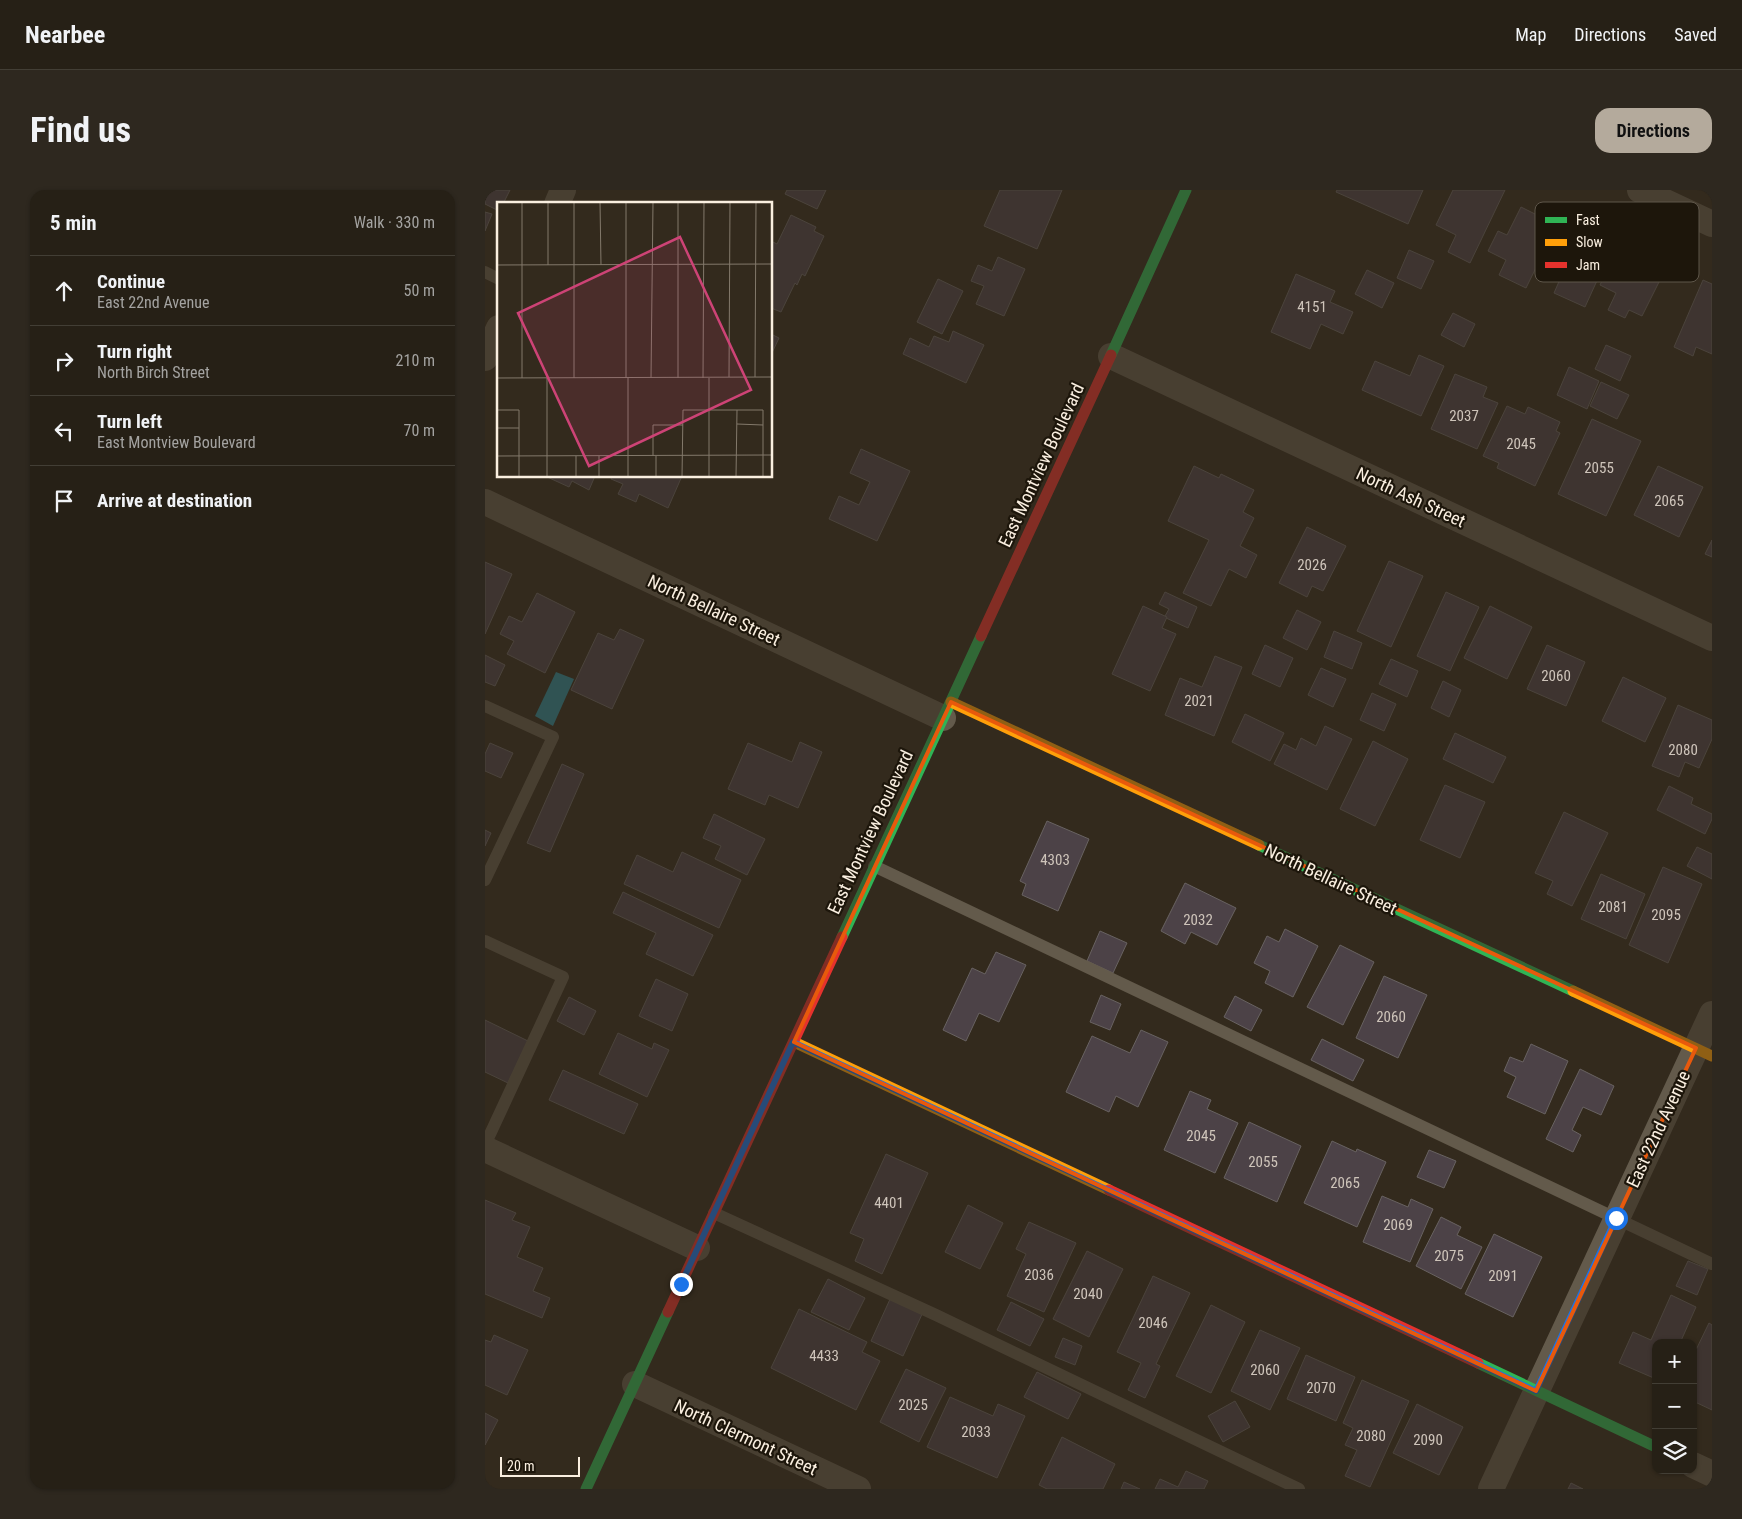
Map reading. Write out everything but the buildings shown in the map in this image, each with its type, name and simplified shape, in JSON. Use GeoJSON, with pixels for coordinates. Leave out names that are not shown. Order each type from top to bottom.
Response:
{"type":"FeatureCollection","features":[{"type":"Feature","properties":{"kind":"street"},"geometry":{"type":"LineString","coordinates":[[558,202],[563,190]]}},
{"type":"Feature","properties":{"kind":"street","name":"East Montview Boulevard"},"geometry":{"type":"LineString","coordinates":[[586,1489],[1111,356],[1186,190]]}},
{"type":"Feature","properties":{"kind":"street"},"geometry":{"type":"LineString","coordinates":[[1641,190],[1666,202]]}},
{"type":"Feature","properties":{"kind":"street"},"geometry":{"type":"LineString","coordinates":[[1699,218],[1712,224]]}},
{"type":"Feature","properties":{"kind":"street"},"geometry":{"type":"LineString","coordinates":[[485,358],[497,332]]}},
{"type":"Feature","properties":{"kind":"street","name":"North Ash Street"},"geometry":{"type":"LineString","coordinates":[[1111,356],[1712,638]]}},
{"type":"Feature","properties":{"kind":"street","name":"North Bellaire Street"},"geometry":{"type":"LineString","coordinates":[[485,502],[1704,1052]]}},
{"type":"Feature","properties":{"kind":"street","name":"East 22nd Avenue"},"geometry":{"type":"LineString","coordinates":[[1491,1489],[1616,1218],[1704,1052],[1712,1014]]}},
{"type":"Feature","properties":{"kind":"street"},"geometry":{"type":"LineString","coordinates":[[793,1042],[1652,1445]]}},
{"type":"Feature","properties":{"kind":"street"},"geometry":{"type":"LineString","coordinates":[[485,1147],[697,1248]]}},
{"type":"Feature","properties":{"kind":"street","name":"North Clermont Street"},"geometry":{"type":"LineString","coordinates":[[635,1384],[858,1489]]}},
{"type":"Feature","properties":{"kind":"street"},"geometry":{"type":"LineString","coordinates":[[1697,1467],[1712,1474]]}},
{"type":"Feature","properties":{"kind":"lane"},"geometry":{"type":"LineString","coordinates":[[485,272],[497,278]]}},
{"type":"Feature","properties":{"kind":"lane"},"geometry":{"type":"LineString","coordinates":[[485,706],[553,737],[485,880]]}},
{"type":"Feature","properties":{"kind":"lane"},"geometry":{"type":"LineString","coordinates":[[874,866],[1712,1264]]}},
{"type":"Feature","properties":{"kind":"lane"},"geometry":{"type":"LineString","coordinates":[[485,942],[563,977],[485,1147]]}},
{"type":"Feature","properties":{"kind":"lane"},"geometry":{"type":"LineString","coordinates":[[714,1213],[936,1315],[1299,1489]]}},
{"type":"Feature","properties":{"kind":"highlighted area"},"geometry":{"type":"Polygon","coordinates":[[[951,702],[1696,1048],[1536,1391],[794,1042],[951,702]]]}},
{"type":"Feature","properties":{"kind":"water"},"geometry":{"type":"Polygon","coordinates":[[[556,672],[574,679],[553,726],[535,716],[556,672]]]}},
{"type":"Feature","properties":{"kind":"traffic: fast"},"geometry":{"type":"LineString","coordinates":[[1111,355],[1186,190]]}},
{"type":"Feature","properties":{"kind":"traffic: fast"},"geometry":{"type":"LineString","coordinates":[[842,937],[981,636]]}},
{"type":"Feature","properties":{"kind":"traffic: fast"},"geometry":{"type":"LineString","coordinates":[[1259,845],[1573,991]]}},
{"type":"Feature","properties":{"kind":"traffic: fast"},"geometry":{"type":"LineString","coordinates":[[586,1489],[668,1312]]}},
{"type":"Feature","properties":{"kind":"traffic: fast"},"geometry":{"type":"LineString","coordinates":[[1478,1363],[1652,1445]]}},
{"type":"Feature","properties":{"kind":"traffic: slow"},"geometry":{"type":"LineString","coordinates":[[951,702],[1259,845]]}},
{"type":"Feature","properties":{"kind":"traffic: slow"},"geometry":{"type":"LineString","coordinates":[[1573,991],[1712,1056]]}},
{"type":"Feature","properties":{"kind":"traffic: slow"},"geometry":{"type":"LineString","coordinates":[[794,1042],[1109,1190]]}},
{"type":"Feature","properties":{"kind":"traffic: jam"},"geometry":{"type":"LineString","coordinates":[[981,636],[1111,355]]}},
{"type":"Feature","properties":{"kind":"traffic: jam"},"geometry":{"type":"LineString","coordinates":[[668,1312],[842,937]]}},
{"type":"Feature","properties":{"kind":"traffic: jam"},"geometry":{"type":"LineString","coordinates":[[1109,1190],[1478,1363]]}},
{"type":"Feature","properties":{"kind":"route"},"geometry":{"type":"LineString","coordinates":[[681,1284],[793,1042],[1536,1391],[1616,1218]]}}]}
